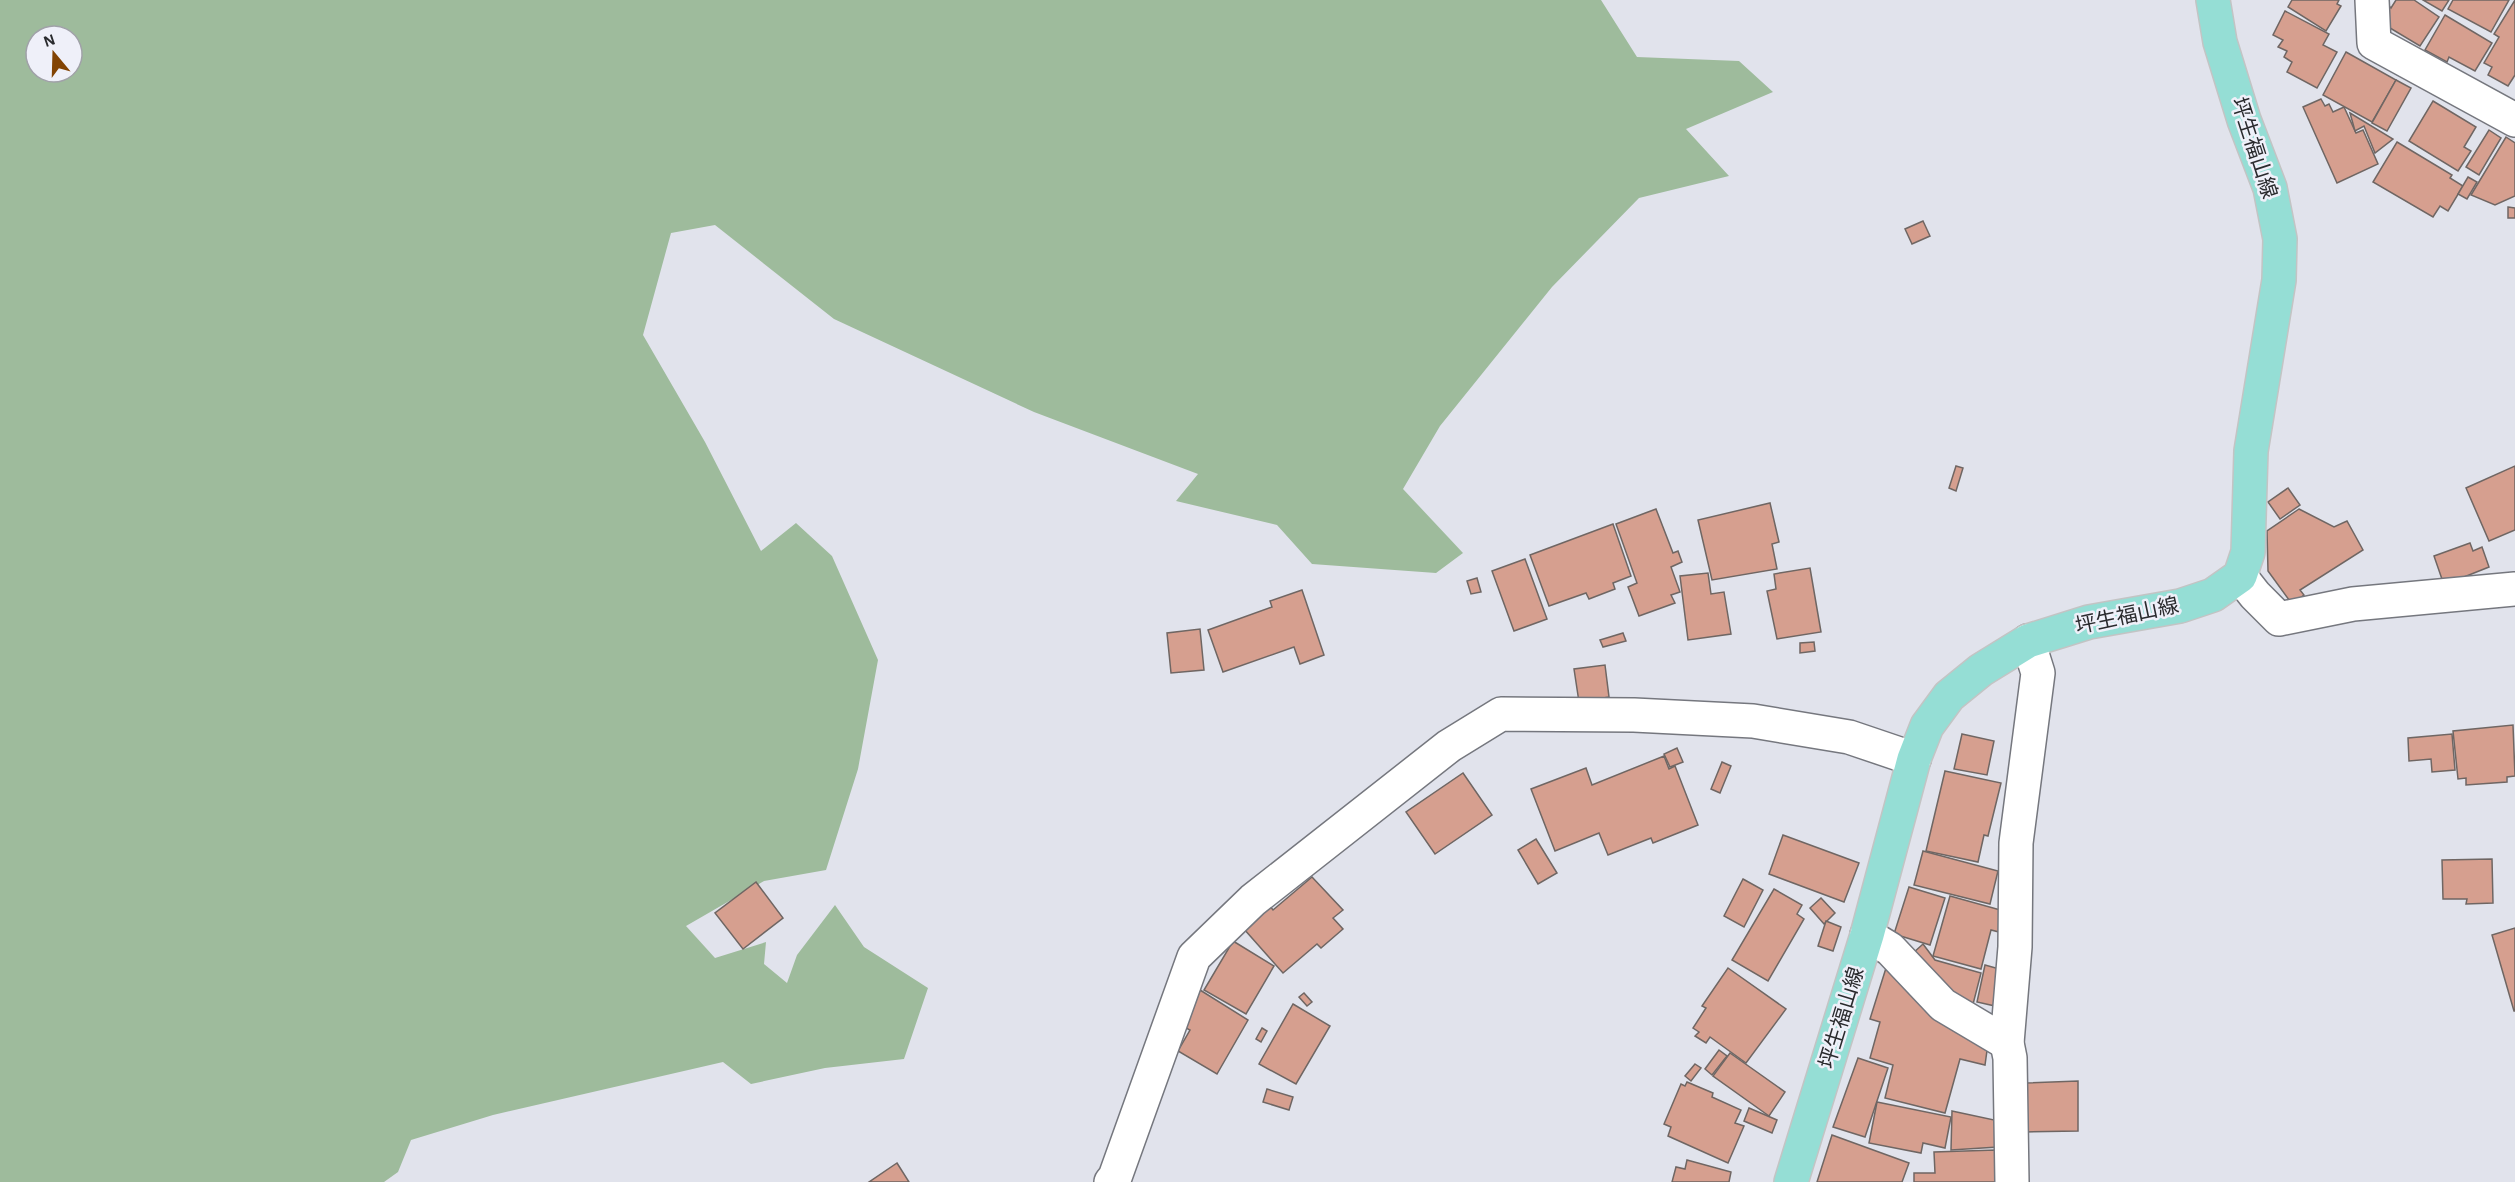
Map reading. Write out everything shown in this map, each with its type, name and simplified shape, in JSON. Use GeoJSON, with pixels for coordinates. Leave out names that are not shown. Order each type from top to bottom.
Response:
{"type":"FeatureCollection","features":[{"type":"Feature","properties":{"kind":"main road","name":"坪生福山線"},"geometry":{"type":"LineString","coordinates":[[1791,1182],[1867,935],[1914,759],[1927,726],[1948,696],[1981,670],[2028,641],[2089,622],[2180,606],[2213,595],[2240,576],[2248,552],[2251,451],[2279,280],[2280,239],[2270,188],[2240,109],[2220,42],[2213,0]]}},
{"type":"Feature","properties":{"kind":"street"},"geometry":{"type":"LineString","coordinates":[[2372,0],[2374,42],[2515,120]]}},
{"type":"Feature","properties":{"kind":"street"},"geometry":{"type":"LineString","coordinates":[[2240,576],[2279,619],[2352,604],[2515,589]]}},
{"type":"Feature","properties":{"kind":"street"},"geometry":{"type":"LineString","coordinates":[[2012,1182],[2010,1058],[2007,1043],[2015,947],[2016,843],[2038,673],[2028,641]]}},
{"type":"Feature","properties":{"kind":"street"},"geometry":{"type":"LineString","coordinates":[[1111,1182],[1115,1177],[1194,957],[1253,900],[1449,746],[1501,714],[1753,721],[1849,737],[1914,759]]}},
{"type":"Feature","properties":{"kind":"street"},"geometry":{"type":"LineString","coordinates":[[1867,935],[1890,949],[1943,1005],[2007,1043]]}},
{"type":"Feature","properties":{"kind":"green space"},"geometry":{"type":"Polygon","coordinates":[[[0,0],[1601,0],[1637,57],[1739,61],[1773,92],[1686,129],[1729,176],[1639,198],[1552,287],[1440,426],[1403,489],[1463,553],[1436,573],[1312,564],[1277,525],[1176,501],[1198,474],[1034,412],[834,319],[715,225],[671,233],[643,335],[705,442],[761,551],[796,523],[832,556],[878,660],[858,769],[826,870],[764,881],[686,926],[715,958],[766,942],[764,964],[787,983],[797,955],[835,905],[864,947],[928,988],[904,1059],[825,1068],[751,1084],[723,1062],[493,1115],[411,1140],[398,1172],[384,1182],[0,1182],[0,0]]]}},
{"type":"Feature","properties":{"kind":"building"},"geometry":{"type":"Polygon","coordinates":[[[2292,0],[2339,0],[2337,4],[2341,6],[2326,31],[2288,7],[2292,0]]]}},
{"type":"Feature","properties":{"kind":"building"},"geometry":{"type":"Polygon","coordinates":[[[2396,0],[2414,0],[2439,17],[2420,46],[2390,28],[2388,5],[2391,8],[2396,0]]]}},
{"type":"Feature","properties":{"kind":"building"},"geometry":{"type":"Polygon","coordinates":[[[2423,0],[2449,0],[2442,11],[2423,0]]]}},
{"type":"Feature","properties":{"kind":"building"},"geometry":{"type":"Polygon","coordinates":[[[2453,0],[2509,0],[2491,32],[2448,9],[2453,0]]]}},
{"type":"Feature","properties":{"kind":"building"},"geometry":{"type":"Polygon","coordinates":[[[2515,0],[2515,75],[2508,86],[2488,75],[2492,67],[2484,63],[2499,37],[2494,34],[2515,0]]]}},
{"type":"Feature","properties":{"kind":"building"},"geometry":{"type":"Polygon","coordinates":[[[2285,11],[2329,34],[2323,45],[2337,52],[2317,88],[2287,72],[2292,62],[2284,57],[2287,51],[2278,47],[2283,40],[2273,35],[2285,11]]]}},
{"type":"Feature","properties":{"kind":"building"},"geometry":{"type":"Polygon","coordinates":[[[2445,15],[2492,43],[2475,71],[2449,57],[2447,62],[2425,50],[2445,15]]]}},
{"type":"Feature","properties":{"kind":"building"},"geometry":{"type":"Polygon","coordinates":[[[2346,52],[2396,80],[2372,122],[2323,95],[2346,52]]]}},
{"type":"Feature","properties":{"kind":"building"},"geometry":{"type":"Polygon","coordinates":[[[2396,80],[2411,88],[2387,131],[2372,123],[2396,80]]]}},
{"type":"Feature","properties":{"kind":"building"},"geometry":{"type":"Polygon","coordinates":[[[2321,99],[2325,106],[2329,104],[2333,112],[2344,107],[2356,133],[2363,130],[2378,164],[2337,183],[2303,107],[2321,99]]]}},
{"type":"Feature","properties":{"kind":"building"},"geometry":{"type":"Polygon","coordinates":[[[2433,101],[2476,127],[2464,147],[2471,151],[2458,171],[2409,141],[2433,101]]]}},
{"type":"Feature","properties":{"kind":"building"},"geometry":{"type":"Polygon","coordinates":[[[2350,113],[2393,139],[2375,153],[2364,126],[2355,131],[2350,113]]]}},
{"type":"Feature","properties":{"kind":"building"},"geometry":{"type":"Polygon","coordinates":[[[2489,130],[2501,138],[2479,175],[2466,167],[2489,130]]]}},
{"type":"Feature","properties":{"kind":"building"},"geometry":{"type":"Polygon","coordinates":[[[2506,137],[2515,143],[2515,196],[2495,205],[2471,195],[2506,137]]]}},
{"type":"Feature","properties":{"kind":"building"},"geometry":{"type":"Polygon","coordinates":[[[2397,142],[2452,175],[2450,178],[2463,186],[2448,211],[2440,206],[2433,217],[2373,182],[2397,142]]]}},
{"type":"Feature","properties":{"kind":"building"},"geometry":{"type":"Polygon","coordinates":[[[2468,177],[2477,182],[2467,199],[2458,194],[2468,177]]]}},
{"type":"Feature","properties":{"kind":"building"},"geometry":{"type":"Polygon","coordinates":[[[2508,207],[2515,208],[2515,218],[2508,218],[2508,207]]]}},
{"type":"Feature","properties":{"kind":"building"},"geometry":{"type":"Polygon","coordinates":[[[1923,221],[1930,236],[1912,244],[1905,229],[1923,221]]]}},
{"type":"Feature","properties":{"kind":"building"},"geometry":{"type":"Polygon","coordinates":[[[1956,466],[1963,468],[1956,491],[1949,488],[1956,466]]]}},
{"type":"Feature","properties":{"kind":"building"},"geometry":{"type":"Polygon","coordinates":[[[2515,466],[2515,530],[2489,541],[2466,488],[2515,466]]]}},
{"type":"Feature","properties":{"kind":"building"},"geometry":{"type":"Polygon","coordinates":[[[2288,488],[2300,505],[2280,519],[2268,502],[2288,488]]]}},
{"type":"Feature","properties":{"kind":"building"},"geometry":{"type":"Polygon","coordinates":[[[1770,503],[1779,542],[1772,544],[1777,569],[1712,580],[1698,520],[1770,503]]]}},
{"type":"Feature","properties":{"kind":"building"},"geometry":{"type":"Polygon","coordinates":[[[1656,509],[1673,553],[1678,551],[1682,562],[1671,567],[1680,592],[1671,595],[1675,603],[1639,616],[1628,587],[1637,583],[1616,524],[1656,509]]]}},
{"type":"Feature","properties":{"kind":"building"},"geometry":{"type":"Polygon","coordinates":[[[2299,509],[2334,527],[2347,521],[2363,550],[2300,590],[2304,595],[2292,604],[2268,571],[2267,531],[2299,509]]]}},
{"type":"Feature","properties":{"kind":"building"},"geometry":{"type":"Polygon","coordinates":[[[1613,524],[1631,576],[1613,583],[1615,589],[1589,599],[1586,593],[1549,606],[1530,555],[1613,524]]]}},
{"type":"Feature","properties":{"kind":"building"},"geometry":{"type":"Polygon","coordinates":[[[2470,543],[2473,551],[2482,547],[2489,567],[2444,585],[2434,556],[2470,543]]]}},
{"type":"Feature","properties":{"kind":"building"},"geometry":{"type":"Polygon","coordinates":[[[1525,559],[1547,619],[1514,631],[1492,571],[1525,559]]]}},
{"type":"Feature","properties":{"kind":"building"},"geometry":{"type":"Polygon","coordinates":[[[1810,568],[1821,632],[1777,639],[1767,591],[1776,589],[1774,574],[1810,568]]]}},
{"type":"Feature","properties":{"kind":"building"},"geometry":{"type":"Polygon","coordinates":[[[1708,573],[1711,594],[1724,592],[1731,634],[1688,640],[1680,576],[1708,573]]]}},
{"type":"Feature","properties":{"kind":"building"},"geometry":{"type":"Polygon","coordinates":[[[1477,578],[1481,592],[1471,594],[1467,581],[1477,578]]]}},
{"type":"Feature","properties":{"kind":"building"},"geometry":{"type":"Polygon","coordinates":[[[1302,590],[1324,655],[1300,664],[1294,647],[1223,672],[1208,630],[1272,607],[1270,601],[1302,590]]]}},
{"type":"Feature","properties":{"kind":"building"},"geometry":{"type":"Polygon","coordinates":[[[1200,629],[1204,670],[1171,673],[1167,633],[1200,629]]]}},
{"type":"Feature","properties":{"kind":"building"},"geometry":{"type":"Polygon","coordinates":[[[1623,633],[1626,641],[1603,647],[1600,640],[1623,633]]]}},
{"type":"Feature","properties":{"kind":"building"},"geometry":{"type":"Polygon","coordinates":[[[1814,642],[1815,651],[1800,653],[1800,643],[1814,642]]]}},
{"type":"Feature","properties":{"kind":"building"},"geometry":{"type":"Polygon","coordinates":[[[1605,665],[1609,697],[1579,702],[1574,669],[1605,665]]]}},
{"type":"Feature","properties":{"kind":"building"},"geometry":{"type":"Polygon","coordinates":[[[2513,725],[2515,776],[2507,777],[2507,782],[2466,785],[2466,778],[2458,779],[2453,731],[2513,725]]]}},
{"type":"Feature","properties":{"kind":"building"},"geometry":{"type":"Polygon","coordinates":[[[1962,734],[1994,741],[1987,775],[1954,769],[1962,734]]]}},
{"type":"Feature","properties":{"kind":"building"},"geometry":{"type":"Polygon","coordinates":[[[2452,734],[2455,770],[2432,772],[2431,759],[2409,761],[2408,738],[2452,734]]]}},
{"type":"Feature","properties":{"kind":"building"},"geometry":{"type":"Polygon","coordinates":[[[1677,748],[1683,762],[1670,767],[1664,754],[1677,748]]]}},
{"type":"Feature","properties":{"kind":"building"},"geometry":{"type":"Polygon","coordinates":[[[1664,756],[1669,769],[1675,766],[1698,825],[1653,843],[1651,838],[1608,855],[1599,833],[1555,851],[1531,789],[1586,768],[1592,785],[1664,756]]]}},
{"type":"Feature","properties":{"kind":"building"},"geometry":{"type":"Polygon","coordinates":[[[1722,762],[1731,766],[1720,793],[1711,789],[1722,762]]]}},
{"type":"Feature","properties":{"kind":"building"},"geometry":{"type":"Polygon","coordinates":[[[1945,771],[2001,783],[1988,836],[1984,835],[1978,862],[1926,851],[1945,771]]]}},
{"type":"Feature","properties":{"kind":"building"},"geometry":{"type":"Polygon","coordinates":[[[1463,773],[1492,815],[1435,854],[1406,812],[1463,773]]]}},
{"type":"Feature","properties":{"kind":"building"},"geometry":{"type":"Polygon","coordinates":[[[1783,835],[1859,863],[1844,902],[1769,874],[1783,835]]]}},
{"type":"Feature","properties":{"kind":"building"},"geometry":{"type":"Polygon","coordinates":[[[1536,839],[1557,873],[1538,884],[1518,850],[1536,839]]]}},
{"type":"Feature","properties":{"kind":"building"},"geometry":{"type":"Polygon","coordinates":[[[1923,851],[1998,871],[1990,904],[1914,885],[1923,851]]]}},
{"type":"Feature","properties":{"kind":"building"},"geometry":{"type":"Polygon","coordinates":[[[2492,859],[2493,903],[2466,904],[2467,899],[2443,899],[2442,860],[2492,859]]]}},
{"type":"Feature","properties":{"kind":"building"},"geometry":{"type":"Polygon","coordinates":[[[1312,877],[1343,910],[1333,918],[1343,929],[1321,948],[1317,944],[1283,973],[1244,929],[1270,906],[1273,910],[1312,877]]]}},
{"type":"Feature","properties":{"kind":"building"},"geometry":{"type":"Polygon","coordinates":[[[1743,879],[1763,890],[1744,927],[1724,916],[1743,879]]]}},
{"type":"Feature","properties":{"kind":"building"},"geometry":{"type":"Polygon","coordinates":[[[756,882],[783,918],[743,949],[715,913],[756,882]]]}},
{"type":"Feature","properties":{"kind":"building"},"geometry":{"type":"Polygon","coordinates":[[[1909,887],[1945,898],[1930,945],[1894,934],[1909,887]]]}},
{"type":"Feature","properties":{"kind":"building"},"geometry":{"type":"Polygon","coordinates":[[[1774,889],[1802,905],[1797,914],[1804,919],[1768,981],[1732,960],[1774,889]]]}},
{"type":"Feature","properties":{"kind":"building"},"geometry":{"type":"Polygon","coordinates":[[[1950,896],[2004,911],[1999,932],[1991,930],[1981,969],[1933,956],[1950,896]]]}},
{"type":"Feature","properties":{"kind":"building"},"geometry":{"type":"Polygon","coordinates":[[[1821,898],[1835,913],[1824,924],[1810,908],[1821,898]]]}},
{"type":"Feature","properties":{"kind":"building"},"geometry":{"type":"Polygon","coordinates":[[[1826,921],[1841,927],[1833,951],[1818,946],[1826,921]]]}},
{"type":"Feature","properties":{"kind":"building"},"geometry":{"type":"Polygon","coordinates":[[[2515,928],[2515,1011],[2514,1011],[2492,935],[2515,928]]]}},
{"type":"Feature","properties":{"kind":"building"},"geometry":{"type":"Polygon","coordinates":[[[1233,941],[1274,966],[1246,1014],[1204,990],[1233,941]]]}},
{"type":"Feature","properties":{"kind":"building"},"geometry":{"type":"Polygon","coordinates":[[[1923,944],[1935,960],[1981,973],[1971,1012],[1912,954],[1923,944]]]}},
{"type":"Feature","properties":{"kind":"building"},"geometry":{"type":"Polygon","coordinates":[[[1985,965],[2003,970],[1995,1006],[1977,1002],[1985,965]]]}},
{"type":"Feature","properties":{"kind":"building"},"geometry":{"type":"Polygon","coordinates":[[[1728,968],[1786,1009],[1746,1063],[1710,1037],[1706,1043],[1695,1036],[1699,1032],[1693,1028],[1706,1008],[1702,1006],[1728,968]]]}},
{"type":"Feature","properties":{"kind":"building"},"geometry":{"type":"Polygon","coordinates":[[[1886,968],[1988,1043],[1985,1065],[1960,1059],[1945,1113],[1885,1098],[1893,1065],[1870,1058],[1880,1022],[1870,1019],[1886,968]]]}},
{"type":"Feature","properties":{"kind":"building"},"geometry":{"type":"Polygon","coordinates":[[[1200,990],[1248,1020],[1217,1074],[1178,1051],[1190,1030],[1186,1028],[1200,990]]]}},
{"type":"Feature","properties":{"kind":"building"},"geometry":{"type":"Polygon","coordinates":[[[1304,993],[1312,1002],[1307,1006],[1299,997],[1304,993]]]}},
{"type":"Feature","properties":{"kind":"building"},"geometry":{"type":"Polygon","coordinates":[[[1293,1004],[1330,1026],[1296,1084],[1259,1064],[1293,1004]]]}},
{"type":"Feature","properties":{"kind":"building"},"geometry":{"type":"Polygon","coordinates":[[[1262,1028],[1267,1031],[1261,1042],[1256,1039],[1262,1028]]]}},
{"type":"Feature","properties":{"kind":"building"},"geometry":{"type":"Polygon","coordinates":[[[1719,1050],[1727,1056],[1712,1075],[1705,1069],[1719,1050]]]}},
{"type":"Feature","properties":{"kind":"building"},"geometry":{"type":"Polygon","coordinates":[[[1730,1053],[1785,1092],[1769,1116],[1713,1076],[1730,1053]]]}},
{"type":"Feature","properties":{"kind":"building"},"geometry":{"type":"Polygon","coordinates":[[[1858,1058],[1888,1068],[1865,1137],[1833,1127],[1858,1058]]]}},
{"type":"Feature","properties":{"kind":"building"},"geometry":{"type":"Polygon","coordinates":[[[1695,1064],[1701,1068],[1691,1081],[1685,1076],[1695,1064]]]}},
{"type":"Feature","properties":{"kind":"building"},"geometry":{"type":"Polygon","coordinates":[[[2078,1081],[2078,1131],[2025,1132],[2024,1083],[2078,1081]]]}},
{"type":"Feature","properties":{"kind":"building"},"geometry":{"type":"Polygon","coordinates":[[[1687,1082],[1713,1093],[1712,1097],[1741,1110],[1735,1123],[1744,1126],[1728,1163],[1668,1136],[1671,1127],[1664,1124],[1681,1084],[1685,1086],[1687,1082]]]}},
{"type":"Feature","properties":{"kind":"building"},"geometry":{"type":"Polygon","coordinates":[[[1267,1089],[1293,1097],[1289,1110],[1263,1102],[1267,1089]]]}},
{"type":"Feature","properties":{"kind":"building"},"geometry":{"type":"Polygon","coordinates":[[[1877,1102],[1951,1117],[1945,1148],[1923,1143],[1921,1153],[1869,1143],[1877,1102]]]}},
{"type":"Feature","properties":{"kind":"building"},"geometry":{"type":"Polygon","coordinates":[[[1749,1108],[1777,1120],[1772,1133],[1744,1121],[1749,1108]]]}},
{"type":"Feature","properties":{"kind":"building"},"geometry":{"type":"Polygon","coordinates":[[[1952,1111],[1999,1121],[1998,1147],[1951,1150],[1952,1111]]]}},
{"type":"Feature","properties":{"kind":"building"},"geometry":{"type":"Polygon","coordinates":[[[1832,1135],[1909,1163],[1902,1182],[1817,1182],[1832,1135]]]}},
{"type":"Feature","properties":{"kind":"building"},"geometry":{"type":"Polygon","coordinates":[[[1996,1150],[1997,1182],[1914,1182],[1914,1173],[1935,1173],[1934,1152],[1996,1150]]]}},
{"type":"Feature","properties":{"kind":"building"},"geometry":{"type":"Polygon","coordinates":[[[1687,1160],[1731,1172],[1729,1182],[1672,1182],[1676,1167],[1685,1169],[1687,1160]]]}},
{"type":"Feature","properties":{"kind":"building"},"geometry":{"type":"Polygon","coordinates":[[[897,1163],[909,1182],[869,1182],[897,1163]]]}}]}
